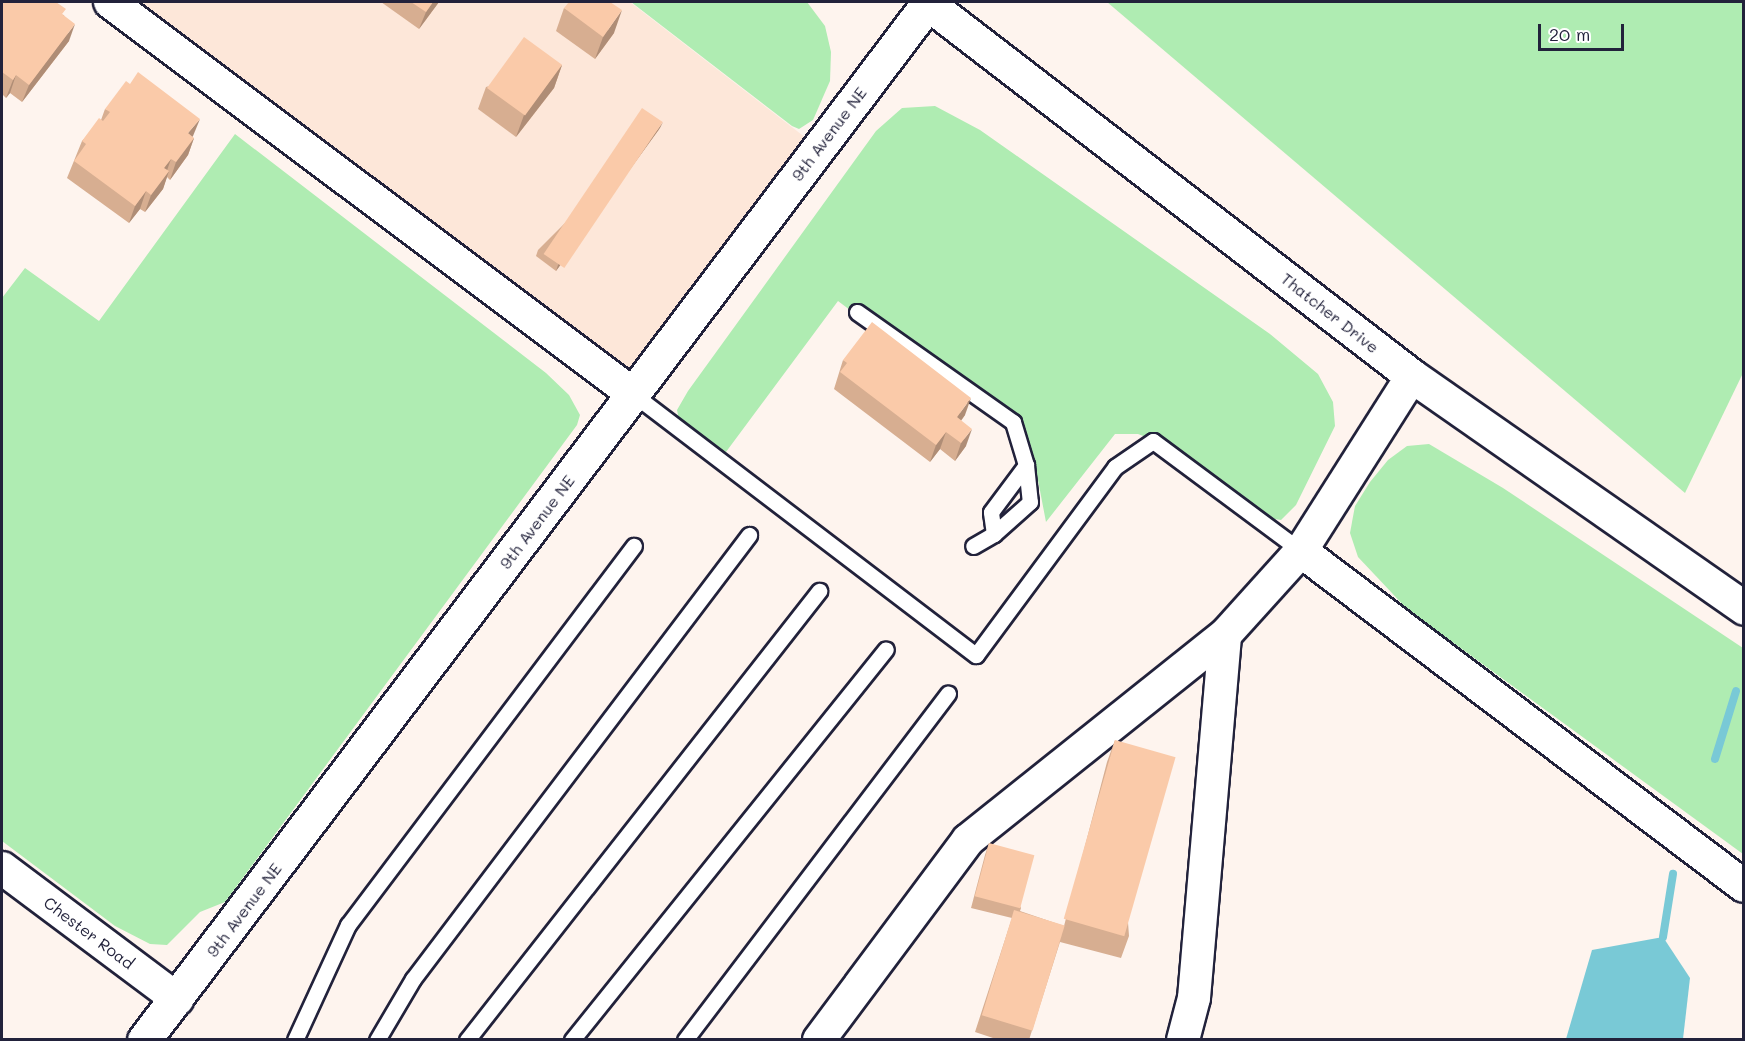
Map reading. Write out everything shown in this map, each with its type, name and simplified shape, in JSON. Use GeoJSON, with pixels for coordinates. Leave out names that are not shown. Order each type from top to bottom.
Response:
{"type":"FeatureCollection","features":[{"type":"Feature","properties":{"kind":"street"},"geometry":{"type":"LineString","coordinates":[[110,2],[144,11],[633,394]]}},
{"type":"Feature","properties":{"kind":"street","name":"Thatcher Drive"},"geometry":{"type":"LineString","coordinates":[[927,2],[1412,376],[1743,608]]}},
{"type":"Feature","properties":{"kind":"street","name":"9th Avenue NE"},"geometry":{"type":"LineString","coordinates":[[144,1040],[927,2]]}},
{"type":"Feature","properties":{"kind":"street"},"geometry":{"type":"LineString","coordinates":[[819,1040],[968,840],[1225,634],[1301,551],[1412,376]]}},
{"type":"Feature","properties":{"kind":"street"},"geometry":{"type":"LineString","coordinates":[[1301,551],[1743,886]]}},
{"type":"Feature","properties":{"kind":"street"},"geometry":{"type":"LineString","coordinates":[[1183,1040],[1194,998],[1225,634]]}},
{"type":"Feature","properties":{"kind":"street","name":"Chester Road"},"geometry":{"type":"LineString","coordinates":[[2,868],[177,999]]}},
{"type":"Feature","properties":{"kind":"lane"},"geometry":{"type":"LineString","coordinates":[[858,312],[1013,422],[1026,465],[1030,501],[994,534],[973,546]]}},
{"type":"Feature","properties":{"kind":"lane"},"geometry":{"type":"LineString","coordinates":[[633,394],[976,655],[1115,467],[1153,441],[1301,551]]}},
{"type":"Feature","properties":{"kind":"lane"},"geometry":{"type":"LineString","coordinates":[[994,534],[991,512],[1026,465]]}},
{"type":"Feature","properties":{"kind":"lane"},"geometry":{"type":"LineString","coordinates":[[377,1040],[413,980],[748,535]]}},
{"type":"Feature","properties":{"kind":"lane"},"geometry":{"type":"LineString","coordinates":[[295,1040],[348,925],[634,546]]}},
{"type":"Feature","properties":{"kind":"lane"},"geometry":{"type":"LineString","coordinates":[[467,1040],[819,591]]}},
{"type":"Feature","properties":{"kind":"lane"},"geometry":{"type":"LineString","coordinates":[[572,1040],[886,650]]}},
{"type":"Feature","properties":{"kind":"lane"},"geometry":{"type":"LineString","coordinates":[[685,1040],[948,694]]}},
{"type":"Feature","properties":{"kind":"shaded area"},"geometry":{"type":"Polygon","coordinates":[[[110,2],[630,2],[819,148],[633,394],[110,2]]]}},
{"type":"Feature","properties":{"kind":"green space"},"geometry":{"type":"Polygon","coordinates":[[[631,2],[807,2],[825,26],[831,52],[830,81],[813,120],[799,129],[792,126],[631,2]]]}},
{"type":"Feature","properties":{"kind":"green space"},"geometry":{"type":"Polygon","coordinates":[[[1107,2],[1743,2],[1743,373],[1685,493],[1107,2]]]}},
{"type":"Feature","properties":{"kind":"green space"},"geometry":{"type":"Polygon","coordinates":[[[935,106],[980,130],[1270,334],[1318,374],[1333,402],[1335,426],[1296,505],[1281,520],[1263,517],[1162,443],[1138,434],[1115,434],[1046,522],[1037,475],[1010,431],[838,301],[723,456],[679,420],[677,410],[688,391],[876,131],[902,108],[935,106]]]}},
{"type":"Feature","properties":{"kind":"green space"},"geometry":{"type":"Polygon","coordinates":[[[235,134],[546,373],[569,395],[580,415],[577,425],[225,902],[200,912],[167,945],[150,944],[115,926],[2,841],[2,298],[25,268],[99,321],[235,134]]]}},
{"type":"Feature","properties":{"kind":"green space"},"geometry":{"type":"Polygon","coordinates":[[[1429,444],[1503,488],[1743,648],[1743,854],[1407,609],[1358,557],[1350,533],[1355,506],[1370,482],[1388,460],[1407,446],[1429,444]]]}},
{"type":"Feature","properties":{"kind":"water"},"geometry":{"type":"Polygon","coordinates":[[[1663,937],[1690,978],[1683,1039],[1566,1039],[1592,950],[1663,937]]]}},
{"type":"Feature","properties":{"kind":"building"},"geometry":{"type":"Polygon","coordinates":[[[2,2],[56,2],[66,9],[62,14],[75,24],[29,85],[16,75],[13,80],[2,72],[2,2]]]}},
{"type":"Feature","properties":{"kind":"building"},"geometry":{"type":"Polygon","coordinates":[[[411,2],[433,2],[426,12],[411,2]]]}},
{"type":"Feature","properties":{"kind":"building"},"geometry":{"type":"Polygon","coordinates":[[[569,2],[610,2],[622,10],[603,37],[564,8],[569,2]]]}},
{"type":"Feature","properties":{"kind":"building"},"geometry":{"type":"Polygon","coordinates":[[[524,37],[562,65],[525,116],[487,88],[524,37]]]}},
{"type":"Feature","properties":{"kind":"building"},"geometry":{"type":"Polygon","coordinates":[[[138,72],[200,119],[188,133],[194,138],[176,162],[171,159],[164,168],[169,171],[151,195],[146,191],[135,206],[74,161],[86,144],[82,141],[99,118],[103,121],[110,112],[105,109],[126,81],[130,84],[138,72]]]}},
{"type":"Feature","properties":{"kind":"building"},"geometry":{"type":"Polygon","coordinates":[[[642,108],[663,122],[564,268],[544,254],[642,108]]]}},
{"type":"Feature","properties":{"kind":"building"},"geometry":{"type":"Polygon","coordinates":[[[872,322],[971,398],[957,417],[972,429],[961,443],[946,432],[936,445],[840,372],[847,363],[843,360],[872,322]]]}},
{"type":"Feature","properties":{"kind":"building"},"geometry":{"type":"Polygon","coordinates":[[[1115,740],[1176,757],[1124,936],[1064,919],[1115,740]]]}},
{"type":"Feature","properties":{"kind":"building"},"geometry":{"type":"Polygon","coordinates":[[[989,843],[1034,855],[1020,908],[975,896],[989,843]]]}},
{"type":"Feature","properties":{"kind":"building"},"geometry":{"type":"Polygon","coordinates":[[[1014,910],[1065,925],[1033,1031],[982,1015],[1014,910]]]}},
{"type":"Feature","properties":{"kind":"waterway"},"geometry":{"type":"LineString","coordinates":[[1715,759],[1736,691]]}},
{"type":"Feature","properties":{"kind":"waterway"},"geometry":{"type":"LineString","coordinates":[[1663,937],[1673,874]]}}]}
